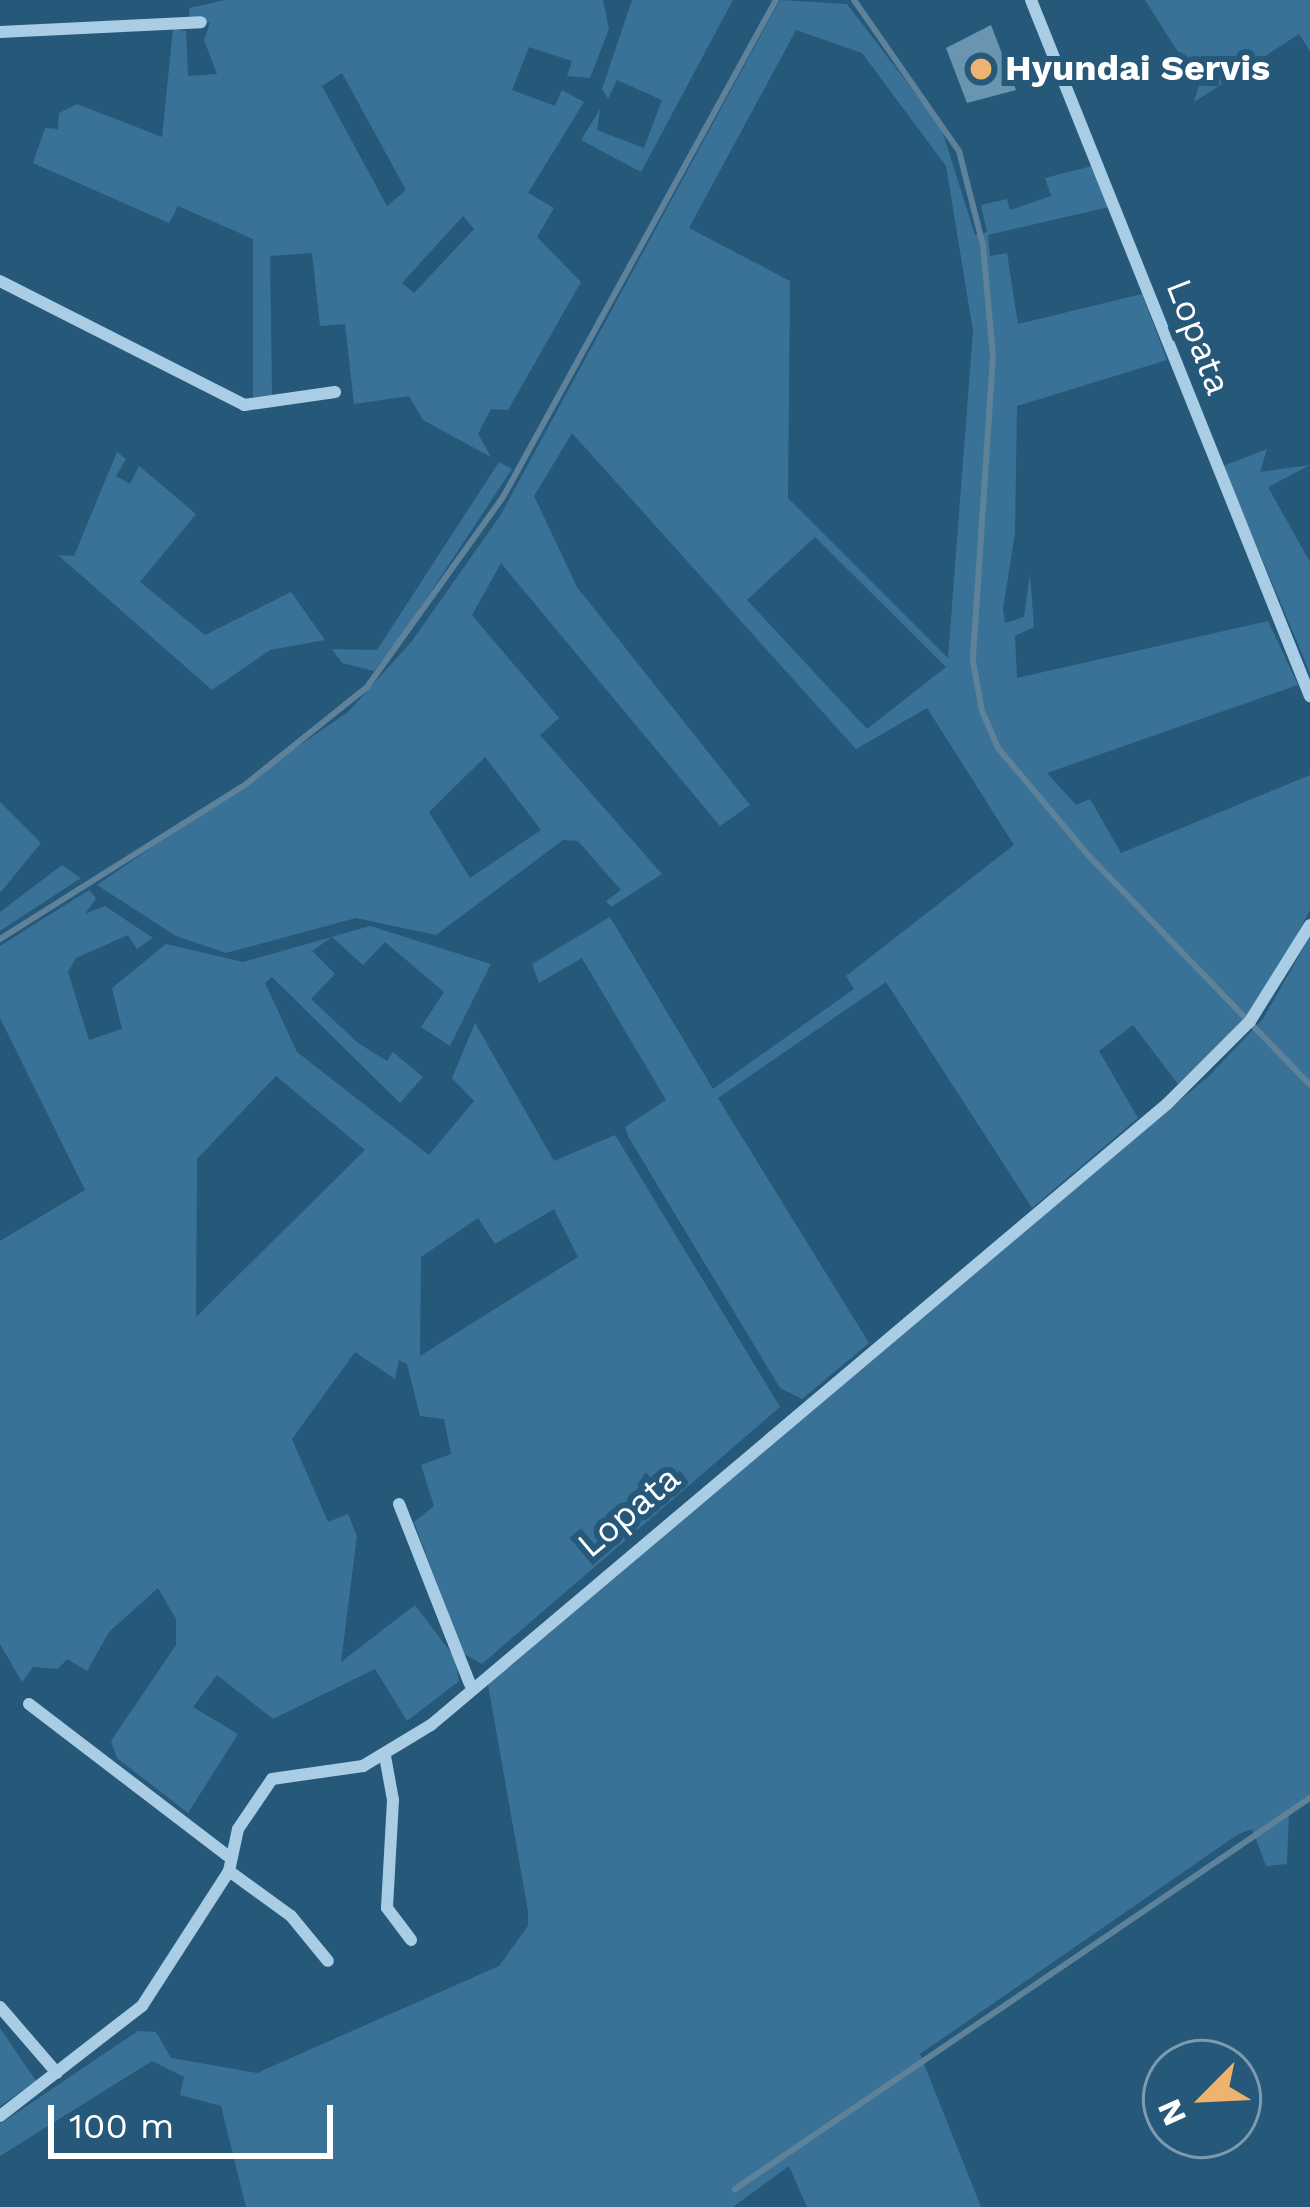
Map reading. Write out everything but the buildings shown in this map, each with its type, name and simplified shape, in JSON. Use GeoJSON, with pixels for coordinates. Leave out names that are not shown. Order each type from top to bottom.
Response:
{"type":"FeatureCollection","features":[{"type":"Feature","properties":{"kind":"street","name":"Lopata"},"geometry":{"type":"LineString","coordinates":[[1031,0],[1310,696]]}},
{"type":"Feature","properties":{"kind":"street"},"geometry":{"type":"LineString","coordinates":[[0,32],[202,22]]}},
{"type":"Feature","properties":{"kind":"street"},"geometry":{"type":"LineString","coordinates":[[0,281],[244,405],[335,392]]}},
{"type":"Feature","properties":{"kind":"street","name":"Lopata"},"geometry":{"type":"LineString","coordinates":[[0,2116],[142,2006],[228,1864],[272,1779],[385,1756],[1168,1103],[1264,1003],[1310,925]]}},
{"type":"Feature","properties":{"kind":"street"},"geometry":{"type":"LineString","coordinates":[[399,1504],[470,1684]]}},
{"type":"Feature","properties":{"kind":"street"},"geometry":{"type":"LineString","coordinates":[[29,1704],[291,1916],[328,1961]]}},
{"type":"Feature","properties":{"kind":"street"},"geometry":{"type":"LineString","coordinates":[[385,1756],[393,1800],[387,1908],[411,1940]]}},
{"type":"Feature","properties":{"kind":"street"},"geometry":{"type":"LineString","coordinates":[[0,2007],[57,2073]]}},
{"type":"Feature","properties":{"kind":"shaded area"},"geometry":{"type":"Polygon","coordinates":[[[226,0],[603,0],[609,29],[590,78],[567,76],[572,61],[529,47],[512,90],[555,106],[562,90],[584,102],[528,193],[554,208],[537,237],[581,282],[508,410],[491,409],[478,434],[491,457],[423,420],[409,396],[354,404],[345,324],[320,326],[312,253],[270,256],[272,395],[253,397],[253,239],[178,206],[169,223],[33,163],[45,128],[58,129],[59,113],[77,104],[162,137],[173,29],[186,31],[188,76],[217,74],[204,40],[210,23],[190,18],[189,8],[226,0]],[[342,73],[322,86],[387,206],[406,190],[342,73]],[[463,216],[402,283],[414,293],[474,229],[463,216]]]}},
{"type":"Feature","properties":{"kind":"shaded area"},"geometry":{"type":"Polygon","coordinates":[[[632,0],[733,0],[641,172],[581,140],[600,109],[597,130],[644,148],[662,100],[617,80],[608,99],[602,89],[632,0]]]}},
{"type":"Feature","properties":{"kind":"shaded area"},"geometry":{"type":"Polygon","coordinates":[[[780,0],[847,4],[941,127],[975,235],[987,232],[981,205],[1007,199],[1010,210],[1051,196],[1045,178],[1092,166],[1109,207],[988,235],[990,256],[1007,253],[1018,324],[1142,294],[1167,360],[1017,406],[1015,533],[1003,609],[1005,623],[1024,617],[1030,574],[1034,627],[1015,636],[1017,678],[1268,621],[1298,685],[1047,773],[1076,805],[1090,799],[1121,853],[1310,775],[1310,910],[1250,1014],[1178,1084],[1133,1025],[1099,1051],[1138,1118],[1032,1208],[886,982],[718,1098],[869,1343],[802,1399],[780,1388],[629,1138],[625,1127],[666,1100],[582,958],[539,983],[532,964],[610,917],[713,1089],[854,989],[846,976],[1014,845],[927,708],[856,749],[572,433],[534,496],[577,587],[750,805],[720,826],[501,563],[472,615],[559,718],[540,735],[662,874],[611,907],[606,901],[621,890],[578,841],[563,840],[436,935],[356,918],[226,953],[176,936],[97,885],[348,712],[412,641],[500,516],[780,0]],[[796,30],[689,228],[790,281],[788,498],[948,658],[973,331],[946,166],[862,53],[796,30]],[[815,537],[747,600],[867,729],[946,667],[815,537]],[[485,757],[429,812],[470,878],[541,830],[485,757]]]}},
{"type":"Feature","properties":{"kind":"shaded area"},"geometry":{"type":"Polygon","coordinates":[[[1145,0],[1310,0],[1310,51],[1299,34],[1194,102],[1199,85],[1145,0]]]}},
{"type":"Feature","properties":{"kind":"shaded area"},"geometry":{"type":"Polygon","coordinates":[[[1267,449],[1260,472],[1310,465],[1268,487],[1310,562],[1310,673],[1223,466],[1267,449]]]}},
{"type":"Feature","properties":{"kind":"shaded area"},"geometry":{"type":"Polygon","coordinates":[[[117,452],[126,459],[116,476],[130,484],[139,466],[196,514],[140,582],[205,635],[291,592],[325,640],[270,650],[212,690],[58,555],[74,556],[117,452]]]}},
{"type":"Feature","properties":{"kind":"shaded area"},"geometry":{"type":"Polygon","coordinates":[[[499,462],[512,469],[401,637],[374,671],[342,663],[332,649],[377,650],[499,462]]]}},
{"type":"Feature","properties":{"kind":"shaded area"},"geometry":{"type":"Polygon","coordinates":[[[0,802],[41,843],[0,893],[0,802]]]}},
{"type":"Feature","properties":{"kind":"shaded area"},"geometry":{"type":"Polygon","coordinates":[[[62,865],[81,878],[0,931],[0,912],[62,865]]]}},
{"type":"Feature","properties":{"kind":"shaded area"},"geometry":{"type":"Polygon","coordinates":[[[89,890],[96,898],[85,914],[105,906],[153,938],[137,949],[128,935],[76,958],[68,972],[89,1040],[122,1029],[112,988],[166,944],[243,962],[370,926],[491,964],[450,1046],[421,1027],[444,992],[385,942],[363,965],[332,937],[312,951],[335,974],[311,999],[358,1043],[387,1061],[393,1052],[423,1077],[400,1103],[272,977],[265,983],[297,1052],[429,1155],[474,1101],[452,1078],[475,1023],[554,1161],[615,1135],[780,1407],[482,1664],[463,1653],[414,1522],[434,1506],[421,1465],[451,1454],[444,1419],[420,1416],[407,1364],[399,1360],[395,1379],[355,1352],[292,1439],[328,1522],[348,1514],[357,1536],[341,1662],[415,1605],[455,1658],[459,1681],[407,1721],[375,1669],[273,1719],[217,1675],[193,1707],[238,1734],[188,1813],[117,1758],[111,1741],[176,1645],[176,1619],[158,1588],[109,1632],[87,1671],[67,1659],[58,1669],[33,1667],[22,1682],[0,1644],[0,1241],[85,1190],[0,1018],[0,946],[89,890]],[[276,1076],[197,1159],[196,1317],[365,1150],[276,1076]],[[554,1209],[495,1244],[478,1218],[421,1257],[420,1356],[578,1257],[554,1209]]]}},
{"type":"Feature","properties":{"kind":"shaded area"},"geometry":{"type":"Polygon","coordinates":[[[1310,936],[1310,1796],[1289,1813],[1287,1864],[1266,1866],[1252,1829],[1237,1835],[920,2054],[981,2207],[807,2207],[789,2166],[733,2207],[246,2207],[221,2106],[180,2095],[184,2077],[152,2061],[0,2156],[0,2124],[138,2031],[156,2032],[171,2058],[257,2073],[499,1966],[528,1926],[528,1911],[487,1679],[1209,1076],[1263,1019],[1310,936]]]}},
{"type":"Feature","properties":{"kind":"shaded area"},"geometry":{"type":"Polygon","coordinates":[[[0,2028],[36,2081],[0,2106],[0,2028]]]}},
{"type":"Feature","properties":{"kind":"waterway"},"geometry":{"type":"LineString","coordinates":[[0,939],[246,784],[367,687],[503,497],[776,0]]}},
{"type":"Feature","properties":{"kind":"waterway"},"geometry":{"type":"LineString","coordinates":[[854,0],[959,151],[983,245],[993,356],[973,661],[982,711],[998,748],[1088,855],[1310,1085]]}},
{"type":"Feature","properties":{"kind":"waterway"},"geometry":{"type":"LineString","coordinates":[[735,2189],[1310,1798]]}},
{"type":"Feature","properties":{"kind":"place","name":"Hyundai Servis"},"geometry":{"type":"Point","coordinates":[981,69]}}]}
